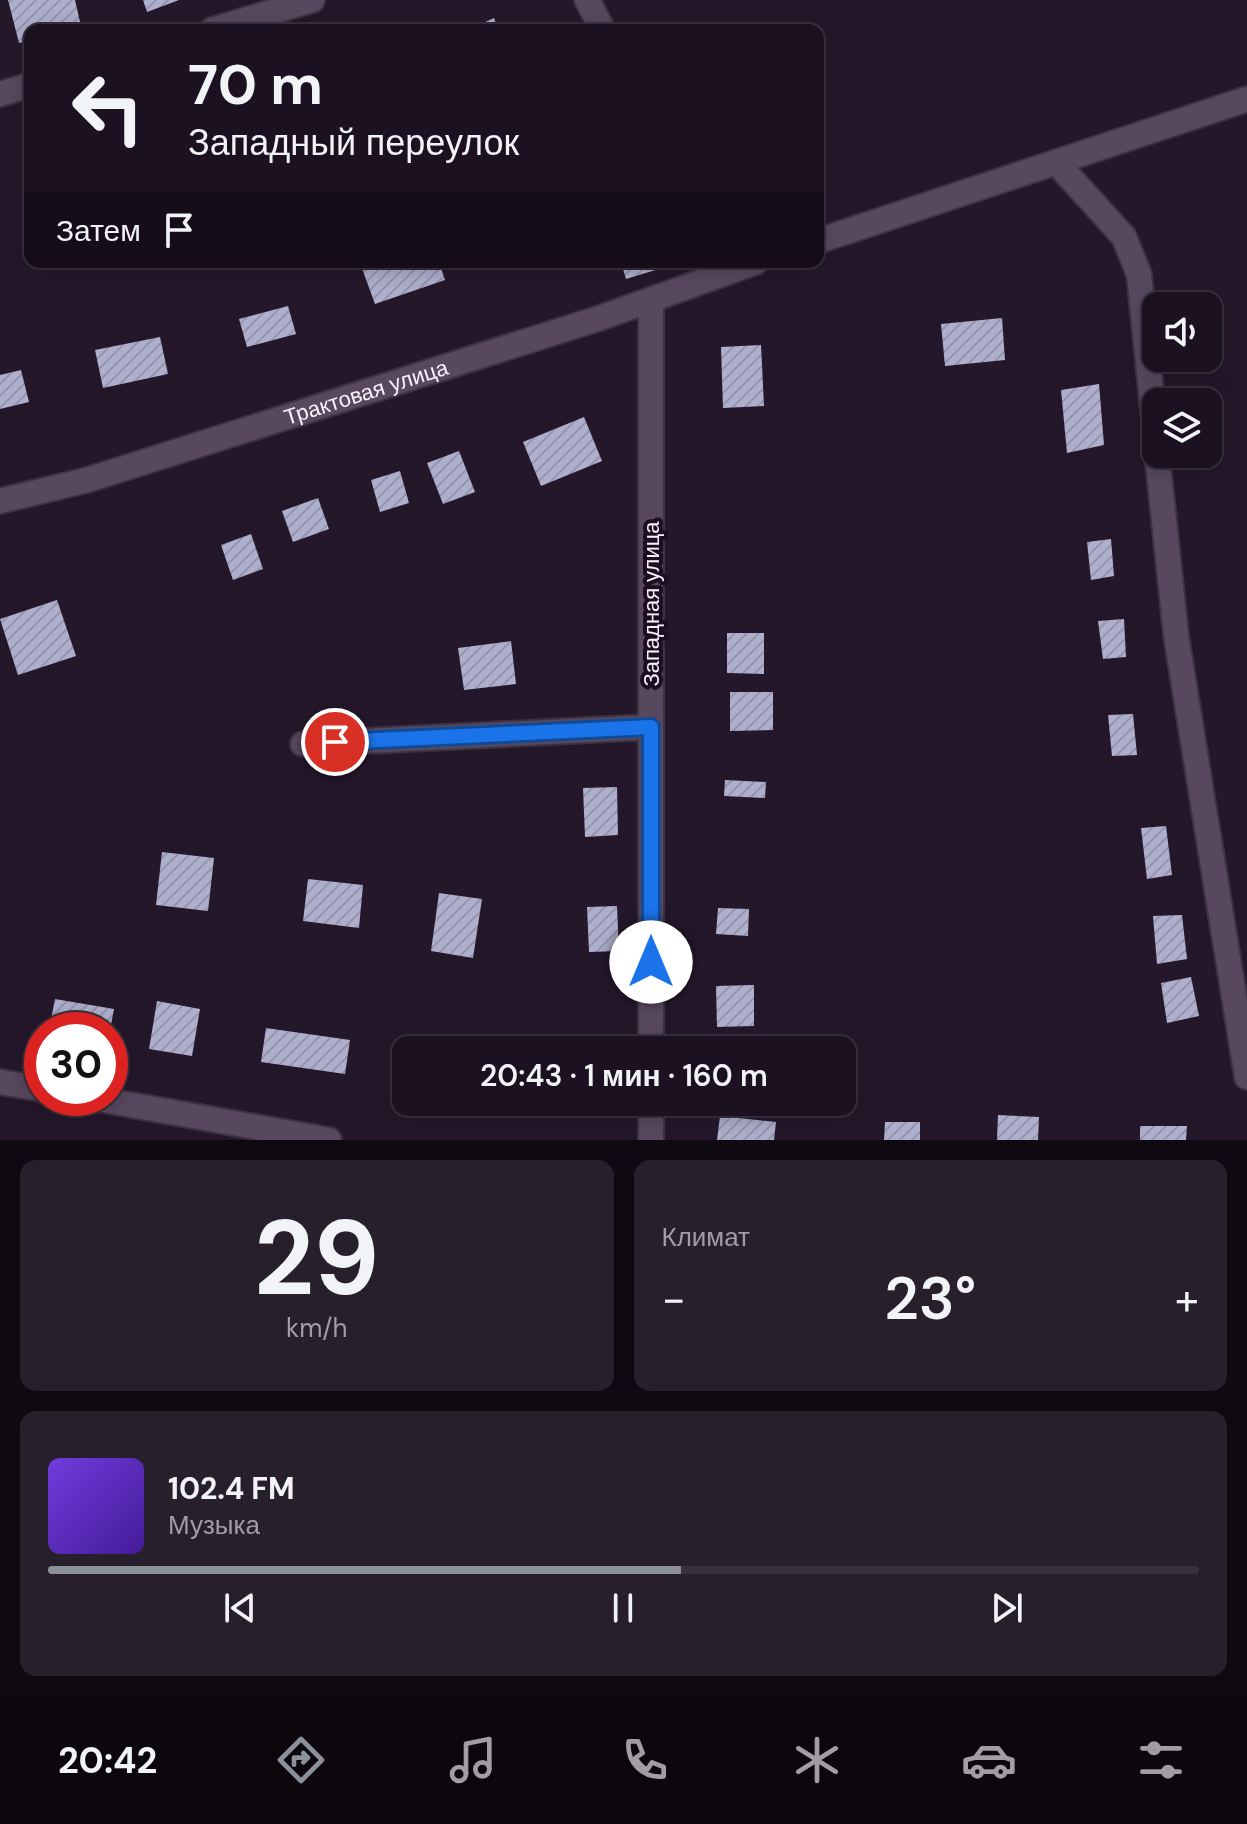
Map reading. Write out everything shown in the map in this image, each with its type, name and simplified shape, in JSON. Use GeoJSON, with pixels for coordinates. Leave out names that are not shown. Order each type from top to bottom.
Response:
{"type":"FeatureCollection","features":[{"type":"Feature","properties":{"kind":"street"},"geometry":{"type":"LineString","coordinates":[[232,24],[312,0]]}},
{"type":"Feature","properties":{"kind":"street"},"geometry":{"type":"LineString","coordinates":[[587,0],[600,24]]}},
{"type":"Feature","properties":{"kind":"street"},"geometry":{"type":"LineString","coordinates":[[0,94],[24,87]]}},
{"type":"Feature","properties":{"kind":"street"},"geometry":{"type":"LineString","coordinates":[[824,239],[1247,99]]}},
{"type":"Feature","properties":{"kind":"street"},"geometry":{"type":"LineString","coordinates":[[1056,162],[1124,237],[1139,274],[1151,388]]}},
{"type":"Feature","properties":{"kind":"street","name":"Трактовая улица"},"geometry":{"type":"LineString","coordinates":[[0,501],[102,475],[651,301],[724,268]]}},
{"type":"Feature","properties":{"kind":"street","name":"Западная улица"},"geometry":{"type":"LineString","coordinates":[[651,301],[651,1036]]}},
{"type":"Feature","properties":{"kind":"street"},"geometry":{"type":"LineString","coordinates":[[1158,468],[1176,635],[1247,1077]]}},
{"type":"Feature","properties":{"kind":"street"},"geometry":{"type":"LineString","coordinates":[[303,744],[651,727]]}},
{"type":"Feature","properties":{"kind":"street"},"geometry":{"type":"LineString","coordinates":[[0,1082],[24,1086]]}},
{"type":"Feature","properties":{"kind":"street"},"geometry":{"type":"LineString","coordinates":[[128,1104],[329,1140]]}},
{"type":"Feature","properties":{"kind":"street"},"geometry":{"type":"LineString","coordinates":[[651,1116],[651,1140]]}},
{"type":"Feature","properties":{"kind":"building"},"geometry":{"type":"Polygon","coordinates":[[[8,0],[75,0],[81,24],[24,24],[24,42],[19,43],[8,0]]]}},
{"type":"Feature","properties":{"kind":"building"},"geometry":{"type":"Polygon","coordinates":[[[143,0],[179,0],[147,12],[143,0]]]}},
{"type":"Feature","properties":{"kind":"building"},"geometry":{"type":"Polygon","coordinates":[[[494,18],[496,24],[481,24],[494,18]]]}},
{"type":"Feature","properties":{"kind":"building"},"geometry":{"type":"Polygon","coordinates":[[[362,268],[441,268],[445,280],[375,304],[362,268]]]}},
{"type":"Feature","properties":{"kind":"building"},"geometry":{"type":"Polygon","coordinates":[[[623,268],[659,269],[626,279],[623,268]]]}},
{"type":"Feature","properties":{"kind":"building"},"geometry":{"type":"Polygon","coordinates":[[[288,306],[296,334],[247,347],[239,319],[288,306]]]}},
{"type":"Feature","properties":{"kind":"building"},"geometry":{"type":"Polygon","coordinates":[[[1002,318],[1005,360],[945,366],[941,324],[1002,318]]]}},
{"type":"Feature","properties":{"kind":"building"},"geometry":{"type":"Polygon","coordinates":[[[160,337],[168,374],[103,388],[95,350],[160,337]]]}},
{"type":"Feature","properties":{"kind":"building"},"geometry":{"type":"Polygon","coordinates":[[[761,345],[764,406],[723,408],[721,347],[761,345]]]}},
{"type":"Feature","properties":{"kind":"building"},"geometry":{"type":"Polygon","coordinates":[[[21,370],[29,402],[0,409],[0,375],[21,370]]]}},
{"type":"Feature","properties":{"kind":"building"},"geometry":{"type":"Polygon","coordinates":[[[1099,384],[1104,445],[1067,453],[1061,390],[1099,384]]]}},
{"type":"Feature","properties":{"kind":"building"},"geometry":{"type":"Polygon","coordinates":[[[584,417],[602,461],[541,486],[523,442],[584,417]]]}},
{"type":"Feature","properties":{"kind":"building"},"geometry":{"type":"Polygon","coordinates":[[[459,451],[475,492],[443,504],[427,463],[459,451]]]}},
{"type":"Feature","properties":{"kind":"building"},"geometry":{"type":"Polygon","coordinates":[[[400,471],[409,503],[380,512],[371,480],[400,471]]]}},
{"type":"Feature","properties":{"kind":"building"},"geometry":{"type":"Polygon","coordinates":[[[318,498],[329,529],[293,542],[282,511],[318,498]]]}},
{"type":"Feature","properties":{"kind":"building"},"geometry":{"type":"Polygon","coordinates":[[[251,534],[263,569],[233,580],[221,545],[251,534]]]}},
{"type":"Feature","properties":{"kind":"building"},"geometry":{"type":"Polygon","coordinates":[[[1111,539],[1114,576],[1091,580],[1087,542],[1111,539]]]}},
{"type":"Feature","properties":{"kind":"building"},"geometry":{"type":"Polygon","coordinates":[[[57,600],[76,656],[18,675],[0,619],[57,600]]]}},
{"type":"Feature","properties":{"kind":"building"},"geometry":{"type":"Polygon","coordinates":[[[1124,619],[1126,657],[1103,659],[1098,621],[1124,619]]]}},
{"type":"Feature","properties":{"kind":"building"},"geometry":{"type":"Polygon","coordinates":[[[727,633],[764,633],[764,674],[727,673],[727,633]]]}},
{"type":"Feature","properties":{"kind":"building"},"geometry":{"type":"Polygon","coordinates":[[[511,641],[516,684],[464,690],[458,648],[511,641]]]}},
{"type":"Feature","properties":{"kind":"building"},"geometry":{"type":"Polygon","coordinates":[[[730,692],[773,692],[773,730],[730,731],[730,692]]]}},
{"type":"Feature","properties":{"kind":"building"},"geometry":{"type":"Polygon","coordinates":[[[1133,714],[1137,755],[1112,756],[1108,715],[1133,714]]]}},
{"type":"Feature","properties":{"kind":"building"},"geometry":{"type":"Polygon","coordinates":[[[725,780],[766,782],[765,798],[724,796],[725,780]]]}},
{"type":"Feature","properties":{"kind":"building"},"geometry":{"type":"Polygon","coordinates":[[[617,787],[618,835],[585,837],[583,788],[617,787]]]}},
{"type":"Feature","properties":{"kind":"building"},"geometry":{"type":"Polygon","coordinates":[[[1166,826],[1172,875],[1147,879],[1141,828],[1166,826]]]}},
{"type":"Feature","properties":{"kind":"building"},"geometry":{"type":"Polygon","coordinates":[[[162,852],[214,858],[208,911],[156,905],[162,852]]]}},
{"type":"Feature","properties":{"kind":"building"},"geometry":{"type":"Polygon","coordinates":[[[308,879],[363,885],[359,928],[303,921],[308,879]]]}},
{"type":"Feature","properties":{"kind":"building"},"geometry":{"type":"Polygon","coordinates":[[[439,893],[482,899],[473,958],[431,951],[439,893]]]}},
{"type":"Feature","properties":{"kind":"building"},"geometry":{"type":"Polygon","coordinates":[[[617,906],[619,951],[589,952],[587,907],[617,906]]]}},
{"type":"Feature","properties":{"kind":"building"},"geometry":{"type":"Polygon","coordinates":[[[718,908],[749,909],[748,936],[716,934],[718,908]]]}},
{"type":"Feature","properties":{"kind":"building"},"geometry":{"type":"Polygon","coordinates":[[[1182,915],[1187,959],[1157,964],[1153,916],[1182,915]]]}},
{"type":"Feature","properties":{"kind":"building"},"geometry":{"type":"Polygon","coordinates":[[[1191,977],[1199,1016],[1167,1023],[1161,983],[1191,977]]]}},
{"type":"Feature","properties":{"kind":"building"},"geometry":{"type":"Polygon","coordinates":[[[754,985],[754,1026],[717,1027],[716,986],[754,985]]]}},
{"type":"Feature","properties":{"kind":"building"},"geometry":{"type":"Polygon","coordinates":[[[55,999],[114,1009],[113,1012],[52,1012],[55,999]]]}},
{"type":"Feature","properties":{"kind":"building"},"geometry":{"type":"Polygon","coordinates":[[[157,1001],[200,1009],[192,1056],[149,1049],[157,1001]]]}},
{"type":"Feature","properties":{"kind":"building"},"geometry":{"type":"Polygon","coordinates":[[[266,1028],[350,1040],[345,1074],[261,1062],[266,1028]]]}},
{"type":"Feature","properties":{"kind":"building"},"geometry":{"type":"Polygon","coordinates":[[[998,1115],[1039,1117],[1038,1140],[997,1140],[998,1115]]]}},
{"type":"Feature","properties":{"kind":"building"},"geometry":{"type":"Polygon","coordinates":[[[720,1116],[776,1122],[774,1140],[717,1140],[720,1116]]]}},
{"type":"Feature","properties":{"kind":"building"},"geometry":{"type":"Polygon","coordinates":[[[885,1122],[920,1122],[920,1140],[884,1140],[885,1122]]]}},
{"type":"Feature","properties":{"kind":"building"},"geometry":{"type":"Polygon","coordinates":[[[1140,1126],[1187,1126],[1186,1140],[1140,1140],[1140,1126]]]}},
{"type":"Feature","properties":{"kind":"route"},"geometry":{"type":"LineString","coordinates":[[335,742],[651,727],[651,962]]}}]}
